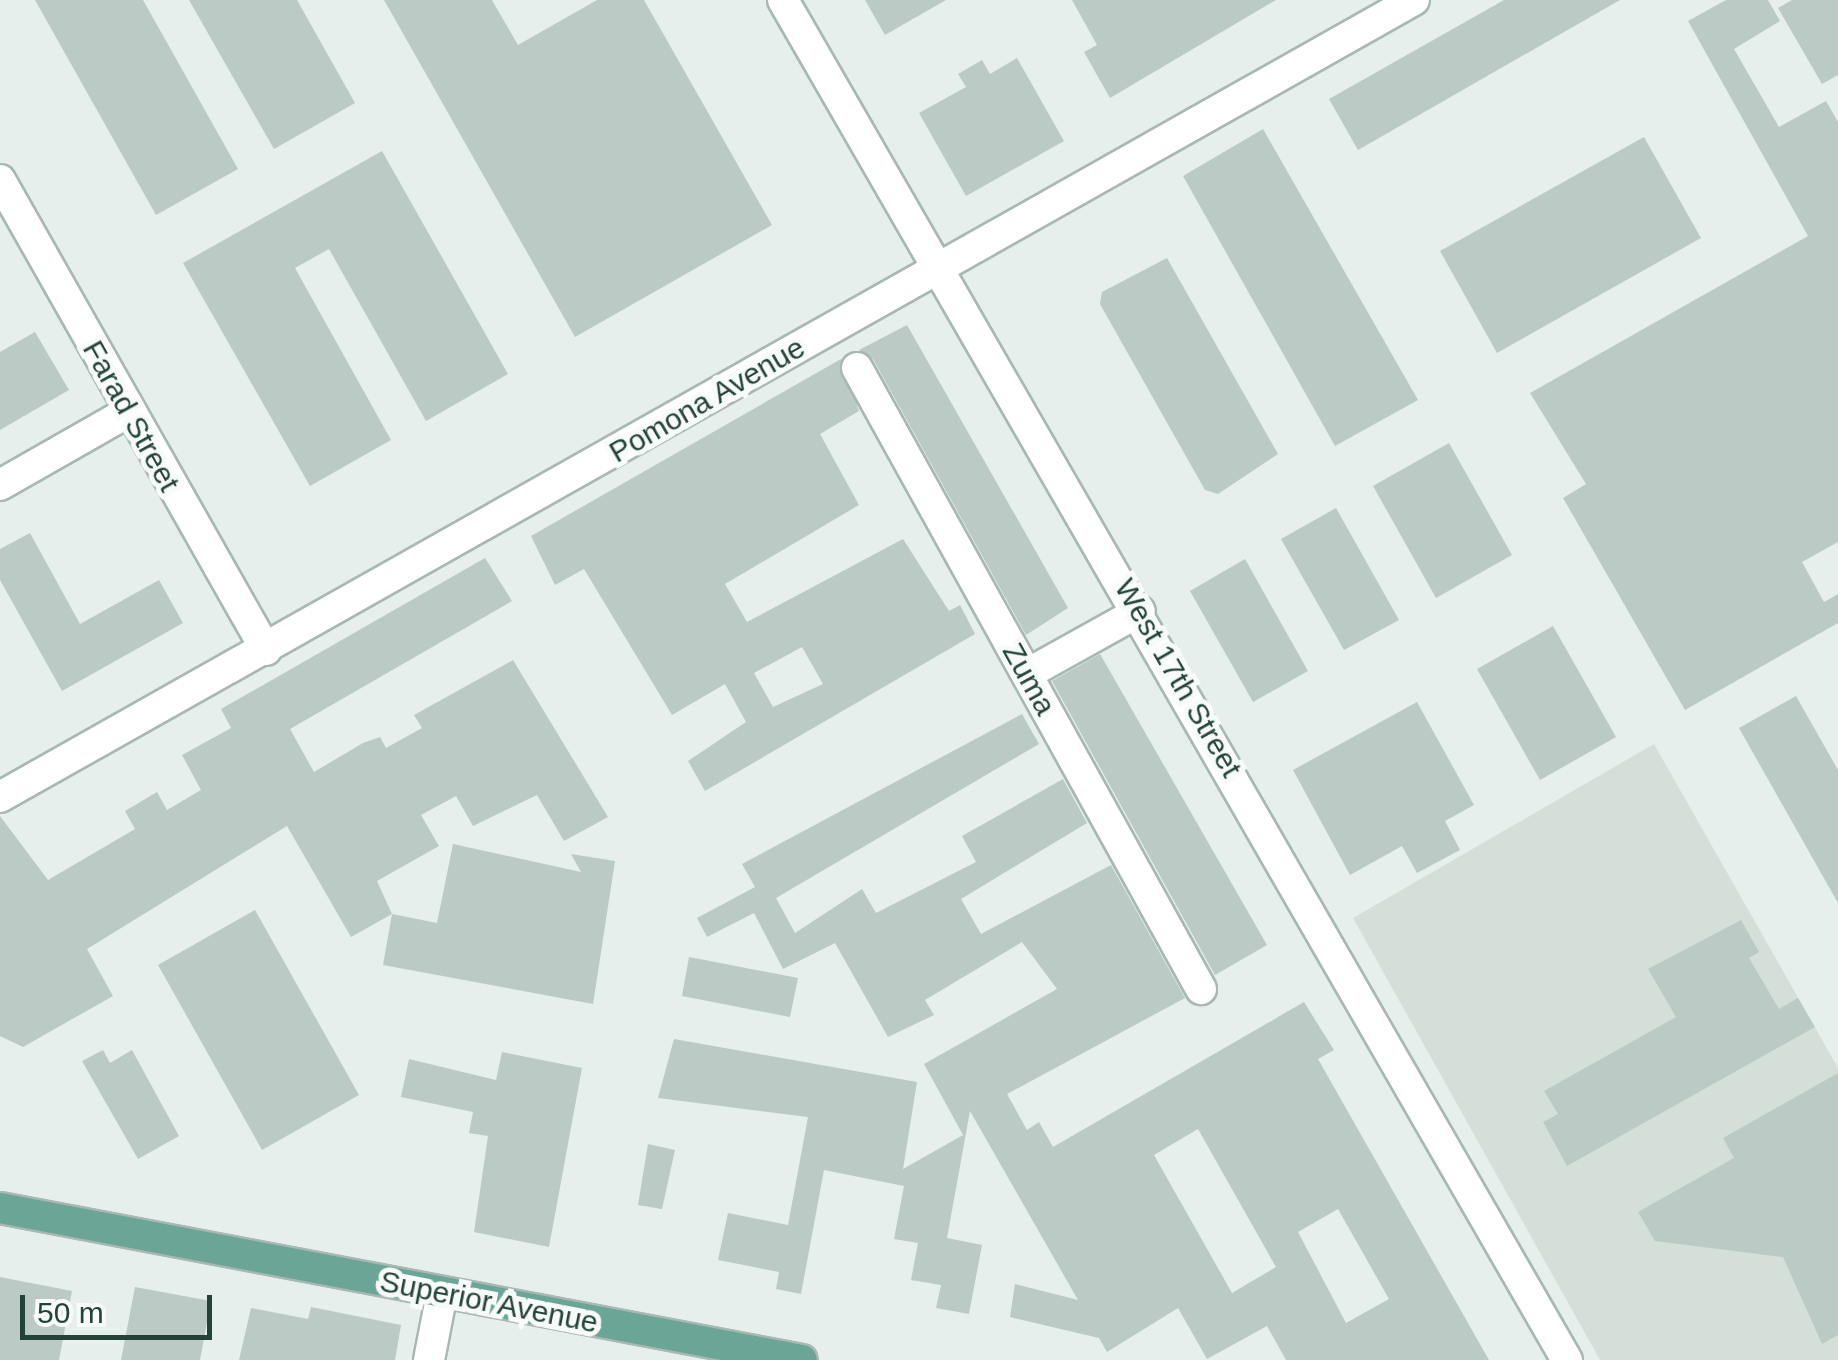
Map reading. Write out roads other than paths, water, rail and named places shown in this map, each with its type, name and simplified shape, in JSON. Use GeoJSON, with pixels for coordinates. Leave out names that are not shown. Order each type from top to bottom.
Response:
{"type":"FeatureCollection","features":[{"type":"Feature","properties":{"kind":"main road","name":"Superior Avenue"},"geometry":{"type":"LineString","coordinates":[[0,1208],[802,1360]]}},
{"type":"Feature","properties":{"kind":"street","name":"West 17th Street"},"geometry":{"type":"LineString","coordinates":[[783,0],[1140,611],[1566,1360]]}},
{"type":"Feature","properties":{"kind":"street","name":"Pomona Avenue"},"geometry":{"type":"LineString","coordinates":[[0,797],[1414,0]]}},
{"type":"Feature","properties":{"kind":"street","name":"Farad Street"},"geometry":{"type":"LineString","coordinates":[[0,180],[266,650]]}},
{"type":"Feature","properties":{"kind":"street","name":"Zuma"},"geometry":{"type":"LineString","coordinates":[[857,368],[1201,989]]}},
{"type":"Feature","properties":{"kind":"street"},"geometry":{"type":"LineString","coordinates":[[0,485],[128,412]]}},
{"type":"Feature","properties":{"kind":"street"},"geometry":{"type":"LineString","coordinates":[[1027,674],[1140,611]]}},
{"type":"Feature","properties":{"kind":"street"},"geometry":{"type":"LineString","coordinates":[[429,1360],[442,1293]]}}]}
